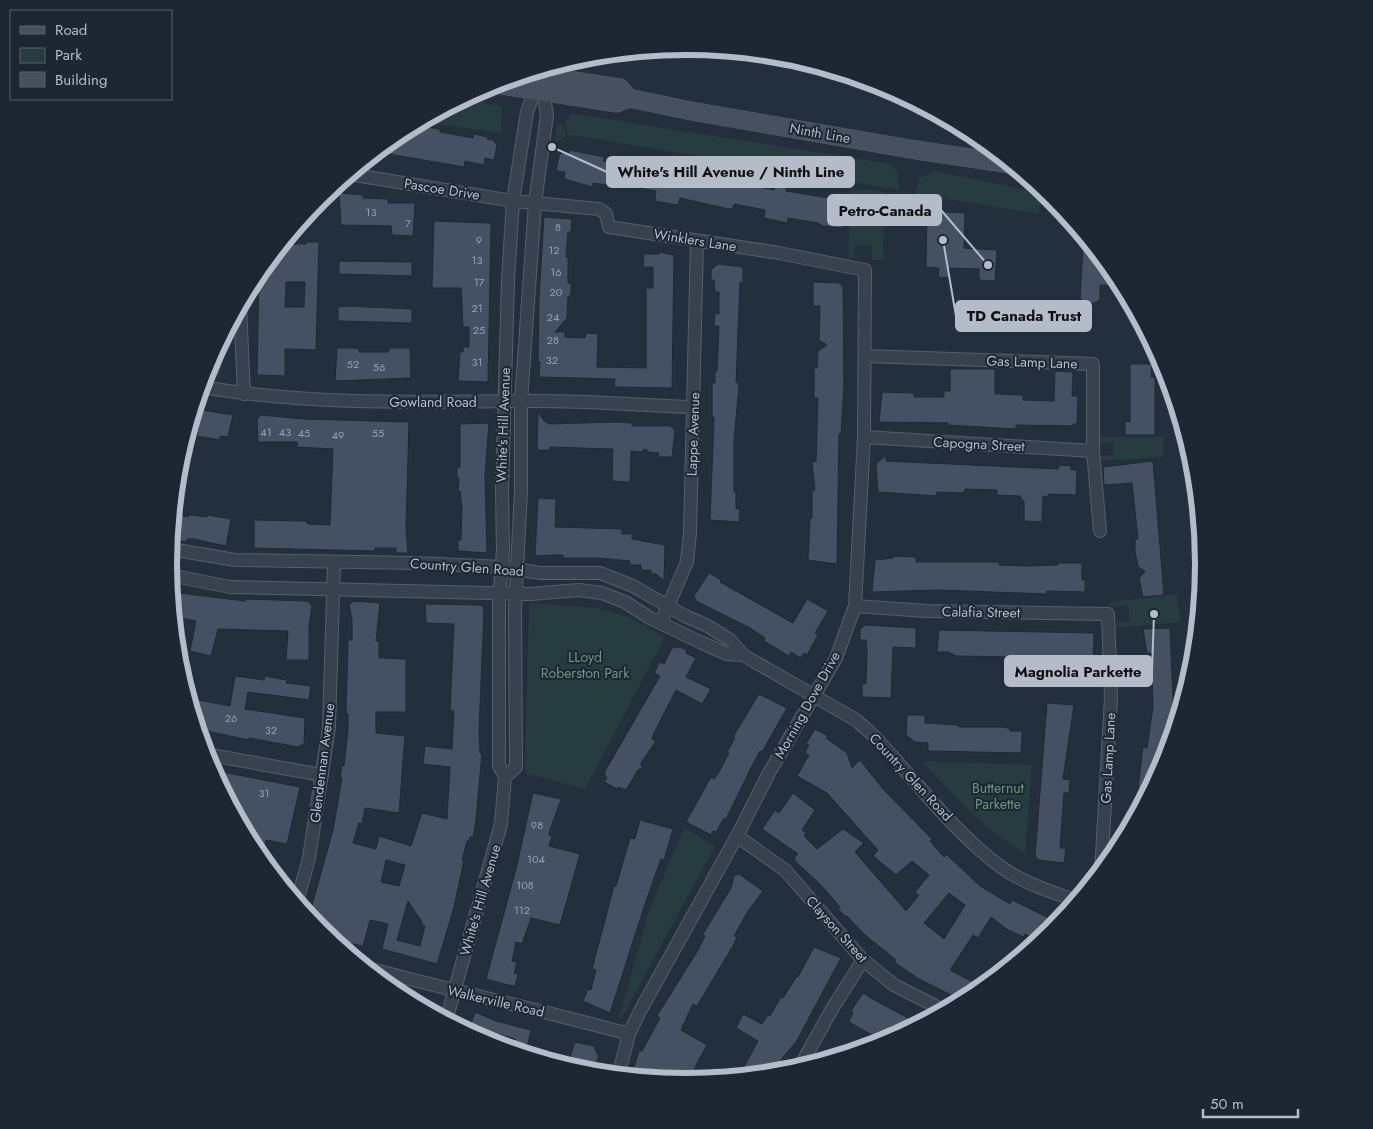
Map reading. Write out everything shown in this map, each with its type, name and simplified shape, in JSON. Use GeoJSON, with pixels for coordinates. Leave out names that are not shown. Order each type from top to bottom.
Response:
{"type":"FeatureCollection","features":[{"type":"Feature","properties":{"kind":"main road","name":"Ninth Line"},"geometry":{"type":"LineString","coordinates":[[538,80],[620,88],[629,98],[740,120],[1000,162]]}},
{"type":"Feature","properties":{"kind":"street","name":"White's Hill Avenue"},"geometry":{"type":"LineString","coordinates":[[448,1014],[501,824],[505,777],[499,766],[499,601],[502,567],[504,402],[513,200],[527,112],[538,80]]}},
{"type":"Feature","properties":{"kind":"street","name":"White's Hill Avenue"},"geometry":{"type":"LineString","coordinates":[[505,777],[516,767],[515,609],[518,570],[521,401],[534,203],[547,115],[538,80]]}},
{"type":"Feature","properties":{"kind":"street","name":"Pascoe Drive"},"geometry":{"type":"LineString","coordinates":[[358,175],[534,203]]}},
{"type":"Feature","properties":{"kind":"street","name":"Winklers Lane"},"geometry":{"type":"LineString","coordinates":[[534,203],[599,210],[606,214],[610,227],[778,253],[865,270]]}},
{"type":"Feature","properties":{"kind":"street","name":"Lappe Avenue"},"geometry":{"type":"LineString","coordinates":[[661,622],[667,604],[687,562],[690,533],[697,241]]}},
{"type":"Feature","properties":{"kind":"street","name":"Morning Dove Drive"},"geometry":{"type":"LineString","coordinates":[[620,1070],[629,1034],[640,1011],[737,836],[769,773],[836,658],[855,606],[864,437],[865,270]]}},
{"type":"Feature","properties":{"kind":"street"},"geometry":{"type":"LineString","coordinates":[[241,319],[244,394]]}},
{"type":"Feature","properties":{"kind":"street","name":"Gas Lamp Lane"},"geometry":{"type":"LineString","coordinates":[[865,356],[1093,364],[1093,450],[1100,531]]}},
{"type":"Feature","properties":{"kind":"street","name":"Gowland Road"},"geometry":{"type":"LineString","coordinates":[[209,388],[244,394],[420,403],[521,401],[694,407]]}},
{"type":"Feature","properties":{"kind":"street","name":"Capogna Street"},"geometry":{"type":"LineString","coordinates":[[864,437],[1093,450]]}},
{"type":"Feature","properties":{"kind":"street","name":"Country Glen Road"},"geometry":{"type":"LineString","coordinates":[[177,550],[235,560],[502,567],[540,573],[600,573],[633,586],[730,640],[742,654],[856,720],[873,735],[973,844],[1002,868],[1046,890],[1071,899]]}},
{"type":"Feature","properties":{"kind":"street","name":"Glendennan Avenue"},"geometry":{"type":"LineString","coordinates":[[299,895],[309,858],[329,727],[334,562]]}},
{"type":"Feature","properties":{"kind":"street","name":"Country Glen Road"},"geometry":{"type":"LineString","coordinates":[[177,577],[230,587],[501,593],[579,590],[602,593],[625,602],[650,618],[727,654],[742,654]]}},
{"type":"Feature","properties":{"kind":"street","name":"Calafia Street"},"geometry":{"type":"LineString","coordinates":[[855,606],[927,611],[1108,614]]}},
{"type":"Feature","properties":{"kind":"street","name":"Gas Lamp Lane"},"geometry":{"type":"LineString","coordinates":[[1102,860],[1111,698],[1108,614]]}},
{"type":"Feature","properties":{"kind":"street"},"geometry":{"type":"LineString","coordinates":[[215,756],[322,776]]}},
{"type":"Feature","properties":{"kind":"street","name":"Clayson Street"},"geometry":{"type":"LineString","coordinates":[[737,836],[786,870],[863,960],[894,985],[938,1007]]}},
{"type":"Feature","properties":{"kind":"street"},"geometry":{"type":"LineString","coordinates":[[803,1060],[832,1009],[863,960]]}},
{"type":"Feature","properties":{"kind":"street","name":"Walkerville Road"},"geometry":{"type":"LineString","coordinates":[[379,971],[454,992],[543,1011],[629,1034]]}},
{"type":"Feature","properties":{"kind":"green space"},"geometry":{"type":"Polygon","coordinates":[[[475,102],[502,106],[501,133],[431,124],[475,102]]]}},
{"type":"Feature","properties":{"kind":"green space"},"geometry":{"type":"Polygon","coordinates":[[[569,113],[886,163],[896,170],[899,190],[573,135],[569,137],[564,121],[569,119],[569,113]]]}},
{"type":"Feature","properties":{"kind":"green space"},"geometry":{"type":"Polygon","coordinates":[[[562,123],[566,136],[554,144],[557,127],[562,123]]]}},
{"type":"Feature","properties":{"kind":"green space"},"geometry":{"type":"Polygon","coordinates":[[[934,171],[1031,191],[1040,203],[1039,214],[915,194],[920,178],[934,171]]]}},
{"type":"Feature","properties":{"kind":"green space"},"geometry":{"type":"Polygon","coordinates":[[[851,189],[885,192],[883,260],[872,260],[872,246],[855,245],[854,258],[848,259],[851,189]]]}},
{"type":"Feature","properties":{"kind":"green space"},"geometry":{"type":"Polygon","coordinates":[[[220,360],[220,377],[214,376],[220,360]]]}},
{"type":"Feature","properties":{"kind":"green space"},"geometry":{"type":"Polygon","coordinates":[[[1097,437],[1163,437],[1163,457],[1097,461],[1097,456],[1113,455],[1113,443],[1097,442],[1097,437]]]}},
{"type":"Feature","properties":{"kind":"green space"},"geometry":{"type":"Polygon","coordinates":[[[1177,594],[1180,622],[1113,628],[1112,623],[1130,621],[1128,605],[1111,607],[1110,602],[1177,594]]]}},
{"type":"Feature","properties":{"kind":"green space","name":"LLoyd Roberston Park"},"geometry":{"type":"Polygon","coordinates":[[[529,603],[598,608],[628,617],[665,637],[585,789],[525,773],[529,603]]]}},
{"type":"Feature","properties":{"kind":"green space","name":"Butternut Parkette"},"geometry":{"type":"Polygon","coordinates":[[[922,761],[1032,765],[1025,853],[983,823],[957,799],[922,761]]]}},
{"type":"Feature","properties":{"kind":"green space"},"geometry":{"type":"Polygon","coordinates":[[[684,828],[715,846],[621,1019],[619,1018],[649,911],[684,828]]]}},
{"type":"Feature","properties":{"kind":"building"},"geometry":{"type":"Polygon","coordinates":[[[426,127],[440,129],[440,132],[473,138],[474,134],[488,137],[487,139],[493,140],[497,145],[494,160],[485,158],[484,165],[465,161],[464,167],[385,154],[426,127]]]}},
{"type":"Feature","properties":{"kind":"building"},"geometry":{"type":"Polygon","coordinates":[[[569,150],[604,157],[603,161],[610,162],[606,185],[593,183],[592,187],[564,179],[565,172],[556,171],[559,156],[563,152],[569,154],[569,150]]]}},
{"type":"Feature","properties":{"kind":"building"},"geometry":{"type":"Polygon","coordinates":[[[639,166],[679,171],[774,190],[775,186],[787,188],[786,191],[841,200],[840,204],[846,205],[842,228],[788,218],[787,223],[764,218],[765,210],[734,204],[733,208],[729,209],[680,198],[678,205],[655,201],[656,191],[629,186],[632,168],[639,169],[639,166]]]}},
{"type":"Feature","properties":{"kind":"building"},"geometry":{"type":"Polygon","coordinates":[[[339,193],[363,195],[363,198],[388,199],[388,203],[415,203],[413,236],[392,235],[391,226],[341,225],[339,193]]]}},
{"type":"Feature","properties":{"kind":"building"},"geometry":{"type":"Polygon","coordinates":[[[927,211],[965,213],[964,248],[997,250],[995,281],[979,280],[979,269],[950,268],[949,278],[938,277],[939,268],[926,267],[927,211]]]}},
{"type":"Feature","properties":{"kind":"building"},"geometry":{"type":"Polygon","coordinates":[[[544,217],[572,219],[571,232],[568,232],[566,257],[568,257],[568,283],[571,283],[571,296],[568,296],[567,318],[555,332],[565,332],[565,337],[585,338],[586,333],[598,334],[597,367],[646,368],[646,288],[653,288],[653,267],[643,267],[644,254],[659,254],[659,252],[674,255],[672,388],[614,387],[615,379],[539,377],[539,299],[544,217]]]}},
{"type":"Feature","properties":{"kind":"building"},"geometry":{"type":"Polygon","coordinates":[[[434,221],[490,223],[488,382],[458,381],[460,352],[463,352],[463,347],[469,347],[469,327],[463,327],[461,288],[432,288],[434,221]]]}},
{"type":"Feature","properties":{"kind":"building"},"geometry":{"type":"Polygon","coordinates":[[[319,242],[316,350],[285,349],[285,376],[257,375],[259,288],[290,244],[319,242]],[[286,282],[285,307],[304,307],[305,282],[286,282]]]}},
{"type":"Feature","properties":{"kind":"building"},"geometry":{"type":"Polygon","coordinates":[[[1084,245],[1091,254],[1113,286],[1100,285],[1100,300],[1095,303],[1085,303],[1080,298],[1084,245]]]}},
{"type":"Feature","properties":{"kind":"building"},"geometry":{"type":"Polygon","coordinates":[[[339,261],[412,262],[412,276],[339,274],[339,261]]]}},
{"type":"Feature","properties":{"kind":"building"},"geometry":{"type":"Polygon","coordinates":[[[718,264],[743,267],[743,283],[740,282],[736,382],[739,384],[734,441],[734,492],[736,492],[736,509],[740,509],[739,522],[710,520],[714,417],[712,417],[712,383],[715,383],[715,371],[717,371],[719,326],[714,326],[715,313],[719,314],[719,292],[715,292],[714,280],[711,280],[711,270],[718,264]]]}},
{"type":"Feature","properties":{"kind":"building"},"geometry":{"type":"Polygon","coordinates":[[[813,282],[841,283],[841,286],[843,286],[844,385],[841,434],[839,434],[837,564],[808,560],[810,518],[812,518],[812,491],[815,490],[812,461],[816,462],[818,398],[814,398],[814,368],[817,368],[818,351],[827,345],[819,340],[820,306],[813,306],[813,282]]]}},
{"type":"Feature","properties":{"kind":"building"},"geometry":{"type":"Polygon","coordinates":[[[338,307],[412,309],[412,323],[338,321],[338,307]]]}},
{"type":"Feature","properties":{"kind":"building"},"geometry":{"type":"Polygon","coordinates":[[[337,348],[359,349],[359,352],[388,352],[390,348],[410,348],[411,378],[335,381],[337,348]]]}},
{"type":"Feature","properties":{"kind":"building"},"geometry":{"type":"Polygon","coordinates":[[[1130,364],[1152,364],[1151,377],[1155,377],[1155,435],[1125,435],[1125,421],[1130,422],[1130,364]]]}},
{"type":"Feature","properties":{"kind":"building"},"geometry":{"type":"Polygon","coordinates":[[[950,369],[995,369],[995,394],[1023,395],[1023,400],[1054,401],[1055,371],[1073,372],[1072,396],[1078,396],[1077,424],[1073,424],[1073,426],[1016,425],[1016,429],[948,425],[948,423],[879,422],[882,392],[914,393],[914,397],[944,397],[944,391],[950,391],[950,369]]]}},
{"type":"Feature","properties":{"kind":"building"},"geometry":{"type":"Polygon","coordinates":[[[201,410],[233,415],[228,437],[220,436],[220,440],[197,436],[198,432],[195,431],[201,410]]]}},
{"type":"Feature","properties":{"kind":"building"},"geometry":{"type":"Polygon","coordinates":[[[538,412],[545,422],[550,424],[615,422],[632,423],[632,426],[670,426],[675,430],[672,457],[658,457],[659,453],[649,452],[645,449],[641,452],[631,451],[630,482],[612,481],[613,449],[550,447],[550,450],[537,450],[538,412]]]}},
{"type":"Feature","properties":{"kind":"building"},"geometry":{"type":"Polygon","coordinates":[[[261,415],[304,419],[409,422],[406,529],[408,553],[396,553],[396,548],[375,548],[375,551],[254,548],[254,520],[306,521],[308,524],[330,525],[333,449],[297,447],[297,442],[258,442],[257,419],[261,415]]]}},
{"type":"Feature","properties":{"kind":"building"},"geometry":{"type":"Polygon","coordinates":[[[489,423],[485,475],[487,553],[458,551],[458,540],[461,540],[462,507],[460,491],[458,491],[459,478],[457,478],[457,467],[460,467],[460,424],[489,423]]]}},
{"type":"Feature","properties":{"kind":"building"},"geometry":{"type":"Polygon","coordinates":[[[886,455],[886,461],[1058,469],[1059,465],[1071,466],[1071,470],[1077,470],[1076,495],[1048,494],[1048,497],[1043,496],[1042,522],[1024,521],[1024,502],[1020,496],[997,495],[997,490],[965,489],[964,493],[937,492],[936,496],[878,492],[876,464],[886,455]]]}},
{"type":"Feature","properties":{"kind":"building"},"geometry":{"type":"Polygon","coordinates":[[[1153,461],[1164,595],[1143,597],[1139,579],[1145,571],[1138,567],[1135,551],[1135,539],[1138,539],[1132,483],[1104,485],[1103,467],[1153,461]]]}},
{"type":"Feature","properties":{"kind":"building"},"geometry":{"type":"Polygon","coordinates":[[[538,498],[556,499],[555,527],[622,529],[622,534],[632,534],[632,539],[665,545],[664,581],[656,574],[651,574],[651,570],[641,570],[641,565],[630,565],[630,561],[599,558],[563,558],[563,555],[535,556],[538,498]]]}},
{"type":"Feature","properties":{"kind":"building"},"geometry":{"type":"Polygon","coordinates":[[[179,515],[207,517],[207,515],[231,519],[226,546],[194,539],[187,539],[186,542],[178,540],[179,515]]]}},
{"type":"Feature","properties":{"kind":"building"},"geometry":{"type":"Polygon","coordinates":[[[893,556],[916,557],[916,562],[999,562],[999,565],[1025,566],[1082,563],[1082,580],[1085,580],[1085,592],[1047,591],[1047,594],[937,590],[872,592],[875,560],[893,558],[893,556]]]}},
{"type":"Feature","properties":{"kind":"building"},"geometry":{"type":"Polygon","coordinates":[[[709,573],[721,580],[720,582],[793,623],[807,599],[828,611],[815,633],[818,635],[807,655],[804,653],[801,658],[791,652],[789,656],[764,641],[765,638],[750,628],[696,601],[694,596],[709,573]]]}},
{"type":"Feature","properties":{"kind":"building"},"geometry":{"type":"Polygon","coordinates":[[[178,593],[245,601],[245,599],[308,601],[312,606],[309,625],[309,660],[286,660],[288,631],[218,629],[211,656],[190,651],[196,621],[180,618],[178,593]]]}},
{"type":"Feature","properties":{"kind":"building"},"geometry":{"type":"Polygon","coordinates":[[[353,601],[380,603],[376,641],[379,641],[379,658],[406,659],[406,712],[376,712],[376,733],[405,736],[399,813],[365,808],[362,824],[359,823],[353,843],[376,849],[379,836],[411,846],[422,813],[447,819],[450,767],[423,764],[425,746],[452,749],[454,711],[450,711],[454,624],[426,623],[425,604],[481,605],[484,608],[479,733],[480,753],[482,753],[476,820],[473,837],[470,837],[469,841],[467,841],[454,907],[437,964],[382,949],[388,924],[370,920],[363,946],[345,942],[311,909],[333,830],[342,778],[340,778],[342,765],[344,766],[348,729],[348,714],[346,714],[348,640],[352,640],[352,619],[349,605],[353,601]],[[386,860],[381,882],[399,886],[405,865],[386,860]],[[408,901],[397,940],[420,946],[425,926],[422,926],[422,922],[408,901]]]}},
{"type":"Feature","properties":{"kind":"building"},"geometry":{"type":"Polygon","coordinates":[[[865,625],[916,628],[916,648],[893,647],[891,698],[862,697],[862,684],[866,684],[867,651],[866,640],[860,640],[860,629],[865,625]]]}},
{"type":"Feature","properties":{"kind":"building"},"geometry":{"type":"Polygon","coordinates":[[[1170,628],[1173,699],[1169,728],[1141,794],[1141,788],[1138,788],[1143,747],[1147,748],[1153,707],[1151,653],[1147,653],[1143,629],[1170,628]]]}},
{"type":"Feature","properties":{"kind":"building"},"geometry":{"type":"Polygon","coordinates":[[[939,630],[1094,633],[1093,662],[1080,662],[1080,658],[956,656],[949,652],[937,652],[939,630]]]}},
{"type":"Feature","properties":{"kind":"building"},"geometry":{"type":"Polygon","coordinates":[[[680,647],[687,650],[686,653],[696,658],[686,677],[711,689],[702,704],[676,690],[654,733],[652,739],[656,741],[641,763],[642,768],[638,770],[626,790],[618,787],[617,789],[604,782],[607,778],[604,773],[660,676],[654,673],[660,662],[664,664],[672,648],[680,647]]]}},
{"type":"Feature","properties":{"kind":"building"},"geometry":{"type":"Polygon","coordinates":[[[235,676],[264,680],[265,676],[287,680],[286,683],[311,686],[309,700],[248,692],[245,709],[305,718],[304,744],[298,747],[249,738],[249,740],[205,731],[195,699],[230,706],[235,676]]]}},
{"type":"Feature","properties":{"kind":"building"},"geometry":{"type":"Polygon","coordinates":[[[759,694],[787,708],[762,752],[760,751],[726,819],[724,818],[716,832],[713,831],[711,835],[686,822],[711,777],[714,779],[719,772],[735,738],[733,737],[759,694]]]}},
{"type":"Feature","properties":{"kind":"building"},"geometry":{"type":"Polygon","coordinates":[[[1047,703],[1074,705],[1063,779],[1070,780],[1069,793],[1064,793],[1060,848],[1066,848],[1064,863],[1038,860],[1035,856],[1047,703]]]}},
{"type":"Feature","properties":{"kind":"building"},"geometry":{"type":"Polygon","coordinates":[[[907,715],[925,715],[925,723],[957,725],[959,727],[1004,727],[1010,729],[1010,731],[1022,731],[1021,753],[928,751],[928,743],[915,742],[906,735],[907,715]]]}},
{"type":"Feature","properties":{"kind":"building"},"geometry":{"type":"Polygon","coordinates":[[[815,729],[828,736],[826,738],[847,753],[852,768],[860,760],[883,789],[932,839],[930,841],[944,857],[946,854],[980,886],[1010,904],[1012,900],[1052,920],[1033,938],[1025,934],[1024,937],[1008,930],[991,917],[978,938],[973,935],[950,970],[976,984],[955,997],[919,979],[894,962],[896,960],[864,934],[838,909],[840,907],[820,884],[796,862],[794,858],[798,854],[762,829],[775,810],[779,813],[793,793],[815,810],[802,830],[806,833],[804,836],[817,849],[843,829],[864,843],[855,852],[906,911],[919,895],[915,892],[929,875],[912,861],[896,875],[873,856],[878,850],[827,793],[797,776],[809,755],[805,753],[809,745],[806,744],[815,729]],[[949,893],[924,923],[944,939],[965,905],[949,893]]]}},
{"type":"Feature","properties":{"kind":"building"},"geometry":{"type":"Polygon","coordinates":[[[222,772],[300,787],[287,844],[266,840],[265,850],[245,819],[222,772]]]}},
{"type":"Feature","properties":{"kind":"building"},"geometry":{"type":"Polygon","coordinates":[[[533,793],[561,799],[550,830],[549,835],[552,836],[549,846],[580,854],[560,925],[531,918],[522,944],[516,942],[512,961],[517,962],[514,973],[518,974],[515,986],[486,979],[516,869],[533,793]]]}},
{"type":"Feature","properties":{"kind":"building"},"geometry":{"type":"Polygon","coordinates":[[[640,820],[673,829],[664,860],[661,859],[646,901],[610,1013],[583,1001],[588,989],[591,990],[596,970],[592,969],[614,886],[616,886],[630,838],[635,839],[640,820]]]}},
{"type":"Feature","properties":{"kind":"building"},"geometry":{"type":"Polygon","coordinates":[[[739,874],[763,891],[748,911],[734,936],[737,937],[734,944],[697,1006],[693,1004],[681,1030],[707,1045],[693,1074],[633,1071],[639,1051],[642,1051],[660,1018],[657,1016],[698,950],[705,936],[703,934],[731,888],[734,876],[739,874]]]}},
{"type":"Feature","properties":{"kind":"building"},"geometry":{"type":"Polygon","coordinates":[[[814,947],[841,958],[796,1042],[779,1065],[742,1071],[758,1041],[736,1028],[743,1014],[762,1024],[798,977],[814,947]]]}},
{"type":"Feature","properties":{"kind":"building"},"geometry":{"type":"Polygon","coordinates":[[[863,993],[913,1020],[876,1037],[849,1022],[853,1012],[851,1011],[863,993]]]}},
{"type":"Feature","properties":{"kind":"building"},"geometry":{"type":"Polygon","coordinates":[[[475,1012],[496,1021],[531,1030],[527,1047],[514,1043],[515,1039],[495,1033],[494,1036],[471,1025],[475,1012]]]}},
{"type":"Feature","properties":{"kind":"building"},"geometry":{"type":"Polygon","coordinates":[[[575,1042],[594,1046],[599,1055],[595,1066],[569,1060],[575,1042]]]}},
{"type":"Feature","properties":{"kind":"place","name":"White's Hill Avenue / Ninth Line"},"geometry":{"type":"Point","coordinates":[552,147]}},
{"type":"Feature","properties":{"kind":"place","name":"TD Canada Trust"},"geometry":{"type":"Point","coordinates":[943,240]}},
{"type":"Feature","properties":{"kind":"place","name":"Petro-Canada"},"geometry":{"type":"Point","coordinates":[988,265]}},
{"type":"Feature","properties":{"kind":"place","name":"Magnolia Parkette"},"geometry":{"type":"Point","coordinates":[1154,614]}}]}
